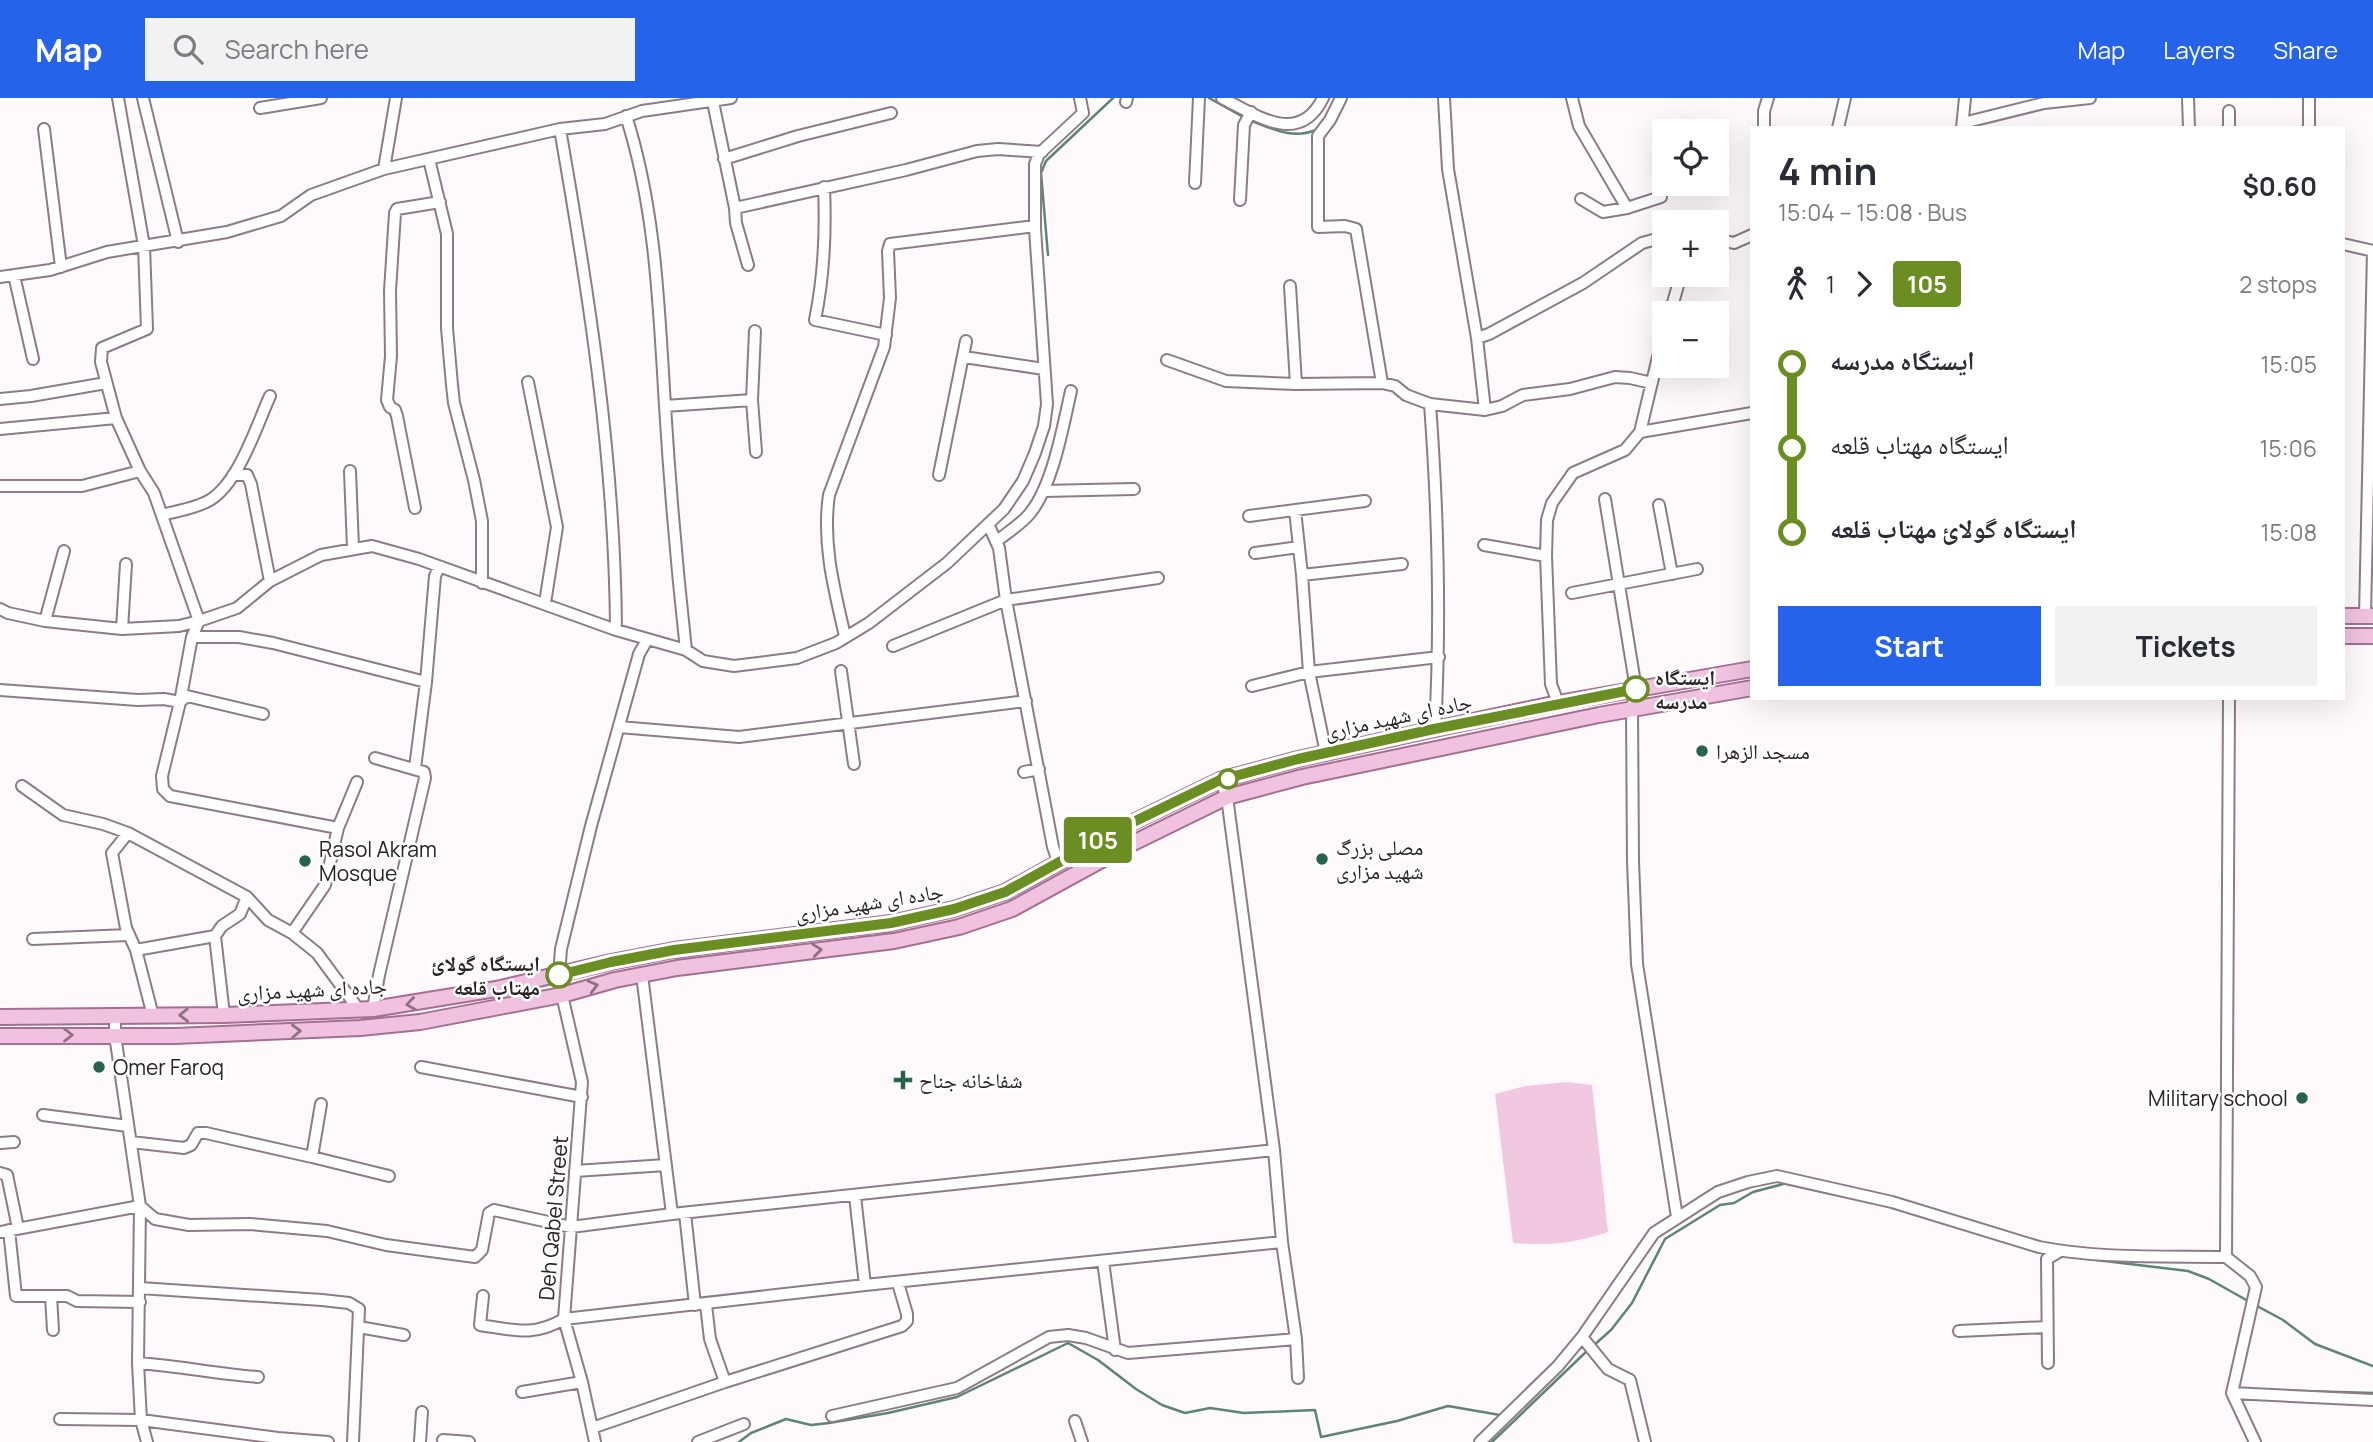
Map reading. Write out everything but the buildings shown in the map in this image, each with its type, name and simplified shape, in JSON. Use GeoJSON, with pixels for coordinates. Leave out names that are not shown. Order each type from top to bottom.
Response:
{"type":"FeatureCollection","features":[{"type":"Feature","properties":{"kind":"main road"},"geometry":{"type":"LineString","coordinates":[[2345,616],[2369,616]]}},
{"type":"Feature","properties":{"kind":"main road"},"geometry":{"type":"LineString","coordinates":[[2345,636],[2373,636]]}},
{"type":"Feature","properties":{"kind":"main road","name":"جاده ای شهید مزاری"},"geometry":{"type":"LineString","coordinates":[[0,1017],[224,1015],[366,1010],[417,1004],[674,950],[891,923],[954,909],[1005,892],[1058,861],[1220,780],[1326,753],[1558,703],[1750,669]]}},
{"type":"Feature","properties":{"kind":"main road","name":"جاده ای شهید مزاری"},"geometry":{"type":"LineString","coordinates":[[0,1035],[175,1036],[360,1028],[420,1022],[562,995],[642,975],[772,955],[894,941],[959,927],[1002,913],[1129,845],[1227,797],[1316,774],[1632,709],[1750,688]]}},
{"type":"Feature","properties":{"kind":"main road"},"geometry":{"type":"LineString","coordinates":[[769,939],[772,955]]}},
{"type":"Feature","properties":{"kind":"street"},"geometry":{"type":"LineString","coordinates":[[118,98],[144,246],[145,300],[149,320],[147,329],[102,348],[100,354],[116,418],[140,471],[154,493],[199,621],[193,635],[162,776],[163,789],[170,796],[338,828]]}},
{"type":"Feature","properties":{"kind":"street"},"geometry":{"type":"LineString","coordinates":[[143,98],[178,242]]}},
{"type":"Feature","properties":{"kind":"street"},"geometry":{"type":"LineString","coordinates":[[260,108],[321,98]]}},
{"type":"Feature","properties":{"kind":"street"},"geometry":{"type":"LineString","coordinates":[[384,169],[397,98]]}},
{"type":"Feature","properties":{"kind":"street"},"geometry":{"type":"LineString","coordinates":[[0,277],[61,267],[107,252],[227,232],[281,216],[311,195],[384,169],[560,129],[605,124],[626,116],[680,104],[731,98]]}},
{"type":"Feature","properties":{"kind":"street"},"geometry":{"type":"LineString","coordinates":[[0,609],[45,621],[122,629],[179,626],[237,608],[271,581],[321,555],[354,548],[380,548],[437,572],[545,603],[616,630],[643,647],[685,650],[703,661],[734,666],[797,658],[817,652],[869,623],[947,563],[989,526],[1023,481],[1044,426],[1047,404],[1035,226],[1035,164],[1042,152],[1083,113],[1080,98]]}},
{"type":"Feature","properties":{"kind":"street"},"geometry":{"type":"LineString","coordinates":[[1222,98],[1281,125],[1316,122],[1340,98]]}},
{"type":"Feature","properties":{"kind":"street"},"geometry":{"type":"LineString","coordinates":[[1323,98],[1316,122],[1318,227],[1345,226],[1356,229],[1382,383]]}},
{"type":"Feature","properties":{"kind":"street"},"geometry":{"type":"LineString","coordinates":[[1444,98],[1447,169],[1477,338],[1485,410]]}},
{"type":"Feature","properties":{"kind":"street"},"geometry":{"type":"LineString","coordinates":[[1572,98],[1578,126],[1626,208]]}},
{"type":"Feature","properties":{"kind":"street"},"geometry":{"type":"LineString","coordinates":[[1764,126],[1764,111],[1768,98]]}},
{"type":"Feature","properties":{"kind":"street"},"geometry":{"type":"LineString","coordinates":[[1838,126],[1845,98]]}},
{"type":"Feature","properties":{"kind":"street"},"geometry":{"type":"LineString","coordinates":[[1965,98],[1962,125],[2044,101],[2090,98]]}},
{"type":"Feature","properties":{"kind":"street"},"geometry":{"type":"LineString","coordinates":[[2188,98],[2189,126]]}},
{"type":"Feature","properties":{"kind":"street"},"geometry":{"type":"LineString","coordinates":[[2309,98],[2309,126]]}},
{"type":"Feature","properties":{"kind":"street"},"geometry":{"type":"LineString","coordinates":[[1195,183],[1198,100]]}},
{"type":"Feature","properties":{"kind":"street"},"geometry":{"type":"LineString","coordinates":[[713,102],[736,223],[748,265]]}},
{"type":"Feature","properties":{"kind":"street"},"geometry":{"type":"LineString","coordinates":[[2229,110],[2229,126]]}},
{"type":"Feature","properties":{"kind":"street"},"geometry":{"type":"LineString","coordinates":[[724,159],[798,136],[891,113]]}},
{"type":"Feature","properties":{"kind":"street"},"geometry":{"type":"LineString","coordinates":[[1240,200],[1244,125],[1251,113]]}},
{"type":"Feature","properties":{"kind":"street"},"geometry":{"type":"LineString","coordinates":[[626,116],[644,179],[660,308],[675,551],[685,650]]}},
{"type":"Feature","properties":{"kind":"street"},"geometry":{"type":"LineString","coordinates":[[44,129],[61,267]]}},
{"type":"Feature","properties":{"kind":"street"},"geometry":{"type":"LineString","coordinates":[[560,129],[601,388],[612,510],[616,630]]}},
{"type":"Feature","properties":{"kind":"street"},"geometry":{"type":"LineString","coordinates":[[735,208],[906,170],[977,151],[998,149],[1042,152]]}},
{"type":"Feature","properties":{"kind":"street"},"geometry":{"type":"LineString","coordinates":[[429,159],[447,234],[447,328],[451,375],[454,404],[482,522],[482,583]]}},
{"type":"Feature","properties":{"kind":"street"},"geometry":{"type":"LineString","coordinates":[[824,187],[822,286],[815,320],[886,335]]}},
{"type":"Feature","properties":{"kind":"street"},"geometry":{"type":"LineString","coordinates":[[1581,199],[1603,212],[1661,197]]}},
{"type":"Feature","properties":{"kind":"street"},"geometry":{"type":"LineString","coordinates":[[415,508],[396,410],[390,407],[387,400],[391,356],[390,291],[396,212],[397,209],[440,202]]}},
{"type":"Feature","properties":{"kind":"street"},"geometry":{"type":"LineString","coordinates":[[845,636],[830,573],[826,516],[829,495],[886,335],[890,298],[890,244],[1035,226]]}},
{"type":"Feature","properties":{"kind":"street"},"geometry":{"type":"LineString","coordinates":[[1729,242],[1734,243],[1750,236]]}},
{"type":"Feature","properties":{"kind":"street"},"geometry":{"type":"LineString","coordinates":[[1477,338],[1583,283],[1642,243],[1652,240]]}},
{"type":"Feature","properties":{"kind":"street"},"geometry":{"type":"LineString","coordinates":[[2345,244],[2373,251],[2369,616]]}},
{"type":"Feature","properties":{"kind":"street"},"geometry":{"type":"LineString","coordinates":[[14,275],[33,359]]}},
{"type":"Feature","properties":{"kind":"street"},"geometry":{"type":"LineString","coordinates":[[1290,286],[1296,384]]}},
{"type":"Feature","properties":{"kind":"street"},"geometry":{"type":"LineString","coordinates":[[755,331],[752,400],[756,452]]}},
{"type":"Feature","properties":{"kind":"street"},"geometry":{"type":"LineString","coordinates":[[939,475],[966,341]]}},
{"type":"Feature","properties":{"kind":"street"},"geometry":{"type":"LineString","coordinates":[[964,357],[1044,369]]}},
{"type":"Feature","properties":{"kind":"street"},"geometry":{"type":"LineString","coordinates":[[1167,360],[1226,381],[1296,384],[1382,383],[1395,386],[1406,395],[1430,404],[1485,410],[1502,406],[1523,395],[1570,389],[1615,377],[1630,377],[1652,383]]}},
{"type":"Feature","properties":{"kind":"street"},"geometry":{"type":"LineString","coordinates":[[1558,703],[1551,684],[1547,520],[1552,503],[1573,473],[1625,450],[1640,432],[1653,378]]}},
{"type":"Feature","properties":{"kind":"street"},"geometry":{"type":"LineString","coordinates":[[528,382],[556,527],[545,603]]}},
{"type":"Feature","properties":{"kind":"street"},"geometry":{"type":"LineString","coordinates":[[0,399],[106,383]]}},
{"type":"Feature","properties":{"kind":"street"},"geometry":{"type":"LineString","coordinates":[[997,541],[1031,512],[1042,491],[1059,446],[1071,391]]}},
{"type":"Feature","properties":{"kind":"street"},"geometry":{"type":"LineString","coordinates":[[162,515],[209,501],[233,475],[270,396]]}},
{"type":"Feature","properties":{"kind":"street"},"geometry":{"type":"LineString","coordinates":[[665,406],[752,400]]}},
{"type":"Feature","properties":{"kind":"street"},"geometry":{"type":"LineString","coordinates":[[1430,404],[1438,555],[1439,657],[1434,729]]}},
{"type":"Feature","properties":{"kind":"street"},"geometry":{"type":"LineString","coordinates":[[1640,432],[1750,413]]}},
{"type":"Feature","properties":{"kind":"street"},"geometry":{"type":"LineString","coordinates":[[0,429],[116,418]]}},
{"type":"Feature","properties":{"kind":"street"},"geometry":{"type":"LineString","coordinates":[[0,486],[82,486],[140,471]]}},
{"type":"Feature","properties":{"kind":"street"},"geometry":{"type":"LineString","coordinates":[[350,471],[354,548]]}},
{"type":"Feature","properties":{"kind":"street"},"geometry":{"type":"LineString","coordinates":[[233,475],[247,475],[251,484],[271,581]]}},
{"type":"Feature","properties":{"kind":"street"},"geometry":{"type":"LineString","coordinates":[[1042,491],[1134,489]]}},
{"type":"Feature","properties":{"kind":"street"},"geometry":{"type":"LineString","coordinates":[[1605,499],[1636,689],[1632,709],[1637,964],[1677,1217]]}},
{"type":"Feature","properties":{"kind":"street"},"geometry":{"type":"LineString","coordinates":[[1250,516],[1365,501]]}},
{"type":"Feature","properties":{"kind":"street"},"geometry":{"type":"LineString","coordinates":[[1659,505],[1672,574]]}},
{"type":"Feature","properties":{"kind":"street"},"geometry":{"type":"LineString","coordinates":[[1294,510],[1309,672],[1326,753]]}},
{"type":"Feature","properties":{"kind":"street"},"geometry":{"type":"LineString","coordinates":[[989,526],[997,541],[1053,847],[1058,861]]}},
{"type":"Feature","properties":{"kind":"street"},"geometry":{"type":"LineString","coordinates":[[1484,545],[1546,556]]}},
{"type":"Feature","properties":{"kind":"street"},"geometry":{"type":"LineString","coordinates":[[1255,553],[1299,547]]}},
{"type":"Feature","properties":{"kind":"street"},"geometry":{"type":"LineString","coordinates":[[45,621],[64,551]]}},
{"type":"Feature","properties":{"kind":"street"},"geometry":{"type":"LineString","coordinates":[[122,629],[126,564]]}},
{"type":"Feature","properties":{"kind":"street"},"geometry":{"type":"LineString","coordinates":[[1302,575],[1402,564]]}},
{"type":"Feature","properties":{"kind":"street"},"geometry":{"type":"LineString","coordinates":[[1572,593],[1697,569]]}},
{"type":"Feature","properties":{"kind":"street"},"geometry":{"type":"LineString","coordinates":[[415,768],[437,572]]}},
{"type":"Feature","properties":{"kind":"street"},"geometry":{"type":"LineString","coordinates":[[893,646],[1006,600],[1158,578]]}},
{"type":"Feature","properties":{"kind":"street"},"geometry":{"type":"LineString","coordinates":[[193,635],[239,637],[273,643],[426,682]]}},
{"type":"Feature","properties":{"kind":"street"},"geometry":{"type":"LineString","coordinates":[[559,975],[561,949],[591,826],[643,647]]}},
{"type":"Feature","properties":{"kind":"street"},"geometry":{"type":"LineString","coordinates":[[1252,685],[1309,672],[1439,657]]}},
{"type":"Feature","properties":{"kind":"street"},"geometry":{"type":"LineString","coordinates":[[841,671],[854,764]]}},
{"type":"Feature","properties":{"kind":"street"},"geometry":{"type":"LineString","coordinates":[[0,690],[180,702]]}},
{"type":"Feature","properties":{"kind":"street"},"geometry":{"type":"LineString","coordinates":[[180,702],[187,696],[263,714]]}},
{"type":"Feature","properties":{"kind":"street"},"geometry":{"type":"LineString","coordinates":[[2226,1257],[2229,700]]}},
{"type":"Feature","properties":{"kind":"street"},"geometry":{"type":"LineString","coordinates":[[619,727],[739,737],[1026,701]]}},
{"type":"Feature","properties":{"kind":"street"},"geometry":{"type":"LineString","coordinates":[[22,786],[63,815],[128,833],[247,897],[268,920],[292,933],[317,953],[366,1010],[379,975],[425,778],[424,772],[415,768],[374,758]]}},
{"type":"Feature","properties":{"kind":"street"},"geometry":{"type":"LineString","coordinates":[[1024,772],[1039,769]]}},
{"type":"Feature","properties":{"kind":"street"},"geometry":{"type":"LineString","coordinates":[[1220,780],[1227,797],[1274,1150],[1298,1378]]}},
{"type":"Feature","properties":{"kind":"street"},"geometry":{"type":"LineString","coordinates":[[292,933],[325,885],[338,828],[357,782]]}},
{"type":"Feature","properties":{"kind":"street"},"geometry":{"type":"LineString","coordinates":[[128,833],[112,853],[128,935],[136,950],[152,1016]]}},
{"type":"Feature","properties":{"kind":"street"},"geometry":{"type":"LineString","coordinates":[[224,1015],[215,936],[222,926],[240,914],[247,897]]}},
{"type":"Feature","properties":{"kind":"street"},"geometry":{"type":"LineString","coordinates":[[33,939],[128,935]]}},
{"type":"Feature","properties":{"kind":"street"},"geometry":{"type":"LineString","coordinates":[[136,950],[215,936]]}},
{"type":"Feature","properties":{"kind":"street"},"geometry":{"type":"LineString","coordinates":[[642,975],[672,1214]]}},
{"type":"Feature","properties":{"kind":"street","name":"Deh Qabel Street"},"geometry":{"type":"LineString","coordinates":[[562,995],[582,1082],[564,1320],[582,1382],[595,1442]]}},
{"type":"Feature","properties":{"kind":"street"},"geometry":{"type":"LineString","coordinates":[[115,1016],[115,1035],[140,1206],[138,1363],[141,1420],[147,1442]]}},
{"type":"Feature","properties":{"kind":"street"},"geometry":{"type":"LineString","coordinates":[[421,1067],[582,1097]]}},
{"type":"Feature","properties":{"kind":"street"},"geometry":{"type":"LineString","coordinates":[[312,1157],[321,1104]]}},
{"type":"Feature","properties":{"kind":"street"},"geometry":{"type":"LineString","coordinates":[[43,1115],[128,1126]]}},
{"type":"Feature","properties":{"kind":"street"},"geometry":{"type":"LineString","coordinates":[[131,1142],[184,1148],[191,1145],[198,1133],[206,1133],[388,1176]]}},
{"type":"Feature","properties":{"kind":"street"},"geometry":{"type":"LineString","coordinates":[[0,1143],[14,1142]]}},
{"type":"Feature","properties":{"kind":"street"},"geometry":{"type":"LineString","coordinates":[[140,1206],[155,1219],[189,1225],[250,1224],[327,1231],[386,1245],[475,1257],[482,1250],[486,1222],[491,1211],[570,1227],[1274,1150]]}},
{"type":"Feature","properties":{"kind":"street"},"geometry":{"type":"LineString","coordinates":[[575,1171],[666,1165]]}},
{"type":"Feature","properties":{"kind":"street"},"geometry":{"type":"LineString","coordinates":[[0,1172],[7,1175],[16,1296],[67,1296],[77,1301],[140,1302]]}},
{"type":"Feature","properties":{"kind":"street"},"geometry":{"type":"LineString","coordinates":[[1480,1442],[1558,1366],[1582,1337],[1654,1233],[1718,1192],[1777,1176],[1892,1202],[2060,1251],[2103,1256],[2226,1257],[2250,1276],[2256,1287],[2232,1393],[2255,1442]]}},
{"type":"Feature","properties":{"kind":"street"},"geometry":{"type":"LineString","coordinates":[[855,1196],[865,1285]]}},
{"type":"Feature","properties":{"kind":"street"},"geometry":{"type":"LineString","coordinates":[[9,1230],[140,1206]]}},
{"type":"Feature","properties":{"kind":"street"},"geometry":{"type":"LineString","coordinates":[[685,1213],[701,1305],[725,1382]]}},
{"type":"Feature","properties":{"kind":"street"},"geometry":{"type":"LineString","coordinates":[[483,1296],[480,1325],[529,1332],[547,1329],[564,1320],[865,1285],[1282,1242]]}},
{"type":"Feature","properties":{"kind":"street"},"geometry":{"type":"LineString","coordinates":[[2048,1363],[2047,1259],[2060,1251]]}},
{"type":"Feature","properties":{"kind":"street"},"geometry":{"type":"LineString","coordinates":[[1102,1261],[1115,1350]]}},
{"type":"Feature","properties":{"kind":"street"},"geometry":{"type":"LineString","coordinates":[[592,1428],[725,1382],[902,1326],[907,1321],[907,1314],[898,1283]]}},
{"type":"Feature","properties":{"kind":"street"},"geometry":{"type":"LineString","coordinates":[[140,1288],[349,1303],[359,1309],[353,1442]]}},
{"type":"Feature","properties":{"kind":"street"},"geometry":{"type":"LineString","coordinates":[[51,1296],[52,1330]]}},
{"type":"Feature","properties":{"kind":"street"},"geometry":{"type":"LineString","coordinates":[[359,1327],[404,1335]]}},
{"type":"Feature","properties":{"kind":"street"},"geometry":{"type":"LineString","coordinates":[[1959,1331],[2047,1327]]}},
{"type":"Feature","properties":{"kind":"street"},"geometry":{"type":"LineString","coordinates":[[832,1416],[957,1388],[1049,1337],[1068,1335],[1086,1338],[1128,1353],[1296,1339]]}},
{"type":"Feature","properties":{"kind":"street"},"geometry":{"type":"LineString","coordinates":[[1582,1337],[1608,1369],[1630,1380],[1645,1442]]}},
{"type":"Feature","properties":{"kind":"street"},"geometry":{"type":"LineString","coordinates":[[138,1363],[200,1368],[214,1374],[258,1377]]}},
{"type":"Feature","properties":{"kind":"street"},"geometry":{"type":"LineString","coordinates":[[522,1392],[582,1382]]}},
{"type":"Feature","properties":{"kind":"street"},"geometry":{"type":"LineString","coordinates":[[2232,1393],[2373,1400]]}},
{"type":"Feature","properties":{"kind":"street"},"geometry":{"type":"LineString","coordinates":[[420,1442],[422,1412]]}},
{"type":"Feature","properties":{"kind":"street"},"geometry":{"type":"LineString","coordinates":[[60,1419],[141,1420],[278,1440],[328,1442]]}},
{"type":"Feature","properties":{"kind":"street"},"geometry":{"type":"LineString","coordinates":[[1075,1421],[1082,1442]]}},
{"type":"Feature","properties":{"kind":"street"},"geometry":{"type":"LineString","coordinates":[[698,1442],[744,1424]]}},
{"type":"Feature","properties":{"kind":"street"},"geometry":{"type":"LineString","coordinates":[[443,1440],[469,1442]]}},
{"type":"Feature","properties":{"kind":"shaded area"},"geometry":{"type":"Polygon","coordinates":[[[1566,1082],[1592,1085],[1608,1232],[1561,1243],[1513,1243],[1495,1094],[1525,1086],[1566,1082]]]}},
{"type":"Feature","properties":{"kind":"waterway"},"geometry":{"type":"LineString","coordinates":[[1048,255],[1041,173],[1046,161],[1113,98]]}},
{"type":"Feature","properties":{"kind":"waterway"},"geometry":{"type":"LineString","coordinates":[[1209,98],[1245,118]]}},
{"type":"Feature","properties":{"kind":"waterway"},"geometry":{"type":"LineString","coordinates":[[1252,121],[1293,134],[1318,129]]}},
{"type":"Feature","properties":{"kind":"waterway"},"geometry":{"type":"LineString","coordinates":[[1593,1346],[1611,1330],[1632,1303],[1665,1239],[1720,1205],[1734,1203],[1753,1192],[1787,1183]]}},
{"type":"Feature","properties":{"kind":"waterway"},"geometry":{"type":"LineString","coordinates":[[1814,1190],[1848,1197]]}},
{"type":"Feature","properties":{"kind":"waterway"},"geometry":{"type":"LineString","coordinates":[[1989,1237],[2046,1254]]}},
{"type":"Feature","properties":{"kind":"waterway"},"geometry":{"type":"LineString","coordinates":[[2088,1259],[2188,1271],[2209,1279],[2248,1301]]}},
{"type":"Feature","properties":{"kind":"waterway"},"geometry":{"type":"LineString","coordinates":[[2257,1306],[2283,1320],[2315,1344],[2373,1366]]}},
{"type":"Feature","properties":{"kind":"waterway"},"geometry":{"type":"LineString","coordinates":[[739,1442],[751,1433],[786,1419],[811,1425],[829,1423],[957,1397],[1068,1343],[1098,1360],[1162,1405],[1185,1413],[1210,1408],[1244,1413],[1315,1410],[1321,1437],[1397,1421],[1448,1406],[1500,1415]]}},
{"type":"Feature","properties":{"kind":"waterway"},"geometry":{"type":"LineString","coordinates":[[1492,1442],[1588,1350]]}},
{"type":"Feature","properties":{"kind":"waterway"},"geometry":{"type":"LineString","coordinates":[[2271,1390],[2373,1393]]}},
{"type":"Feature","properties":{"kind":"bus line","name":"105"},"geometry":{"type":"LineString","coordinates":[[559,975],[674,950],[891,923],[954,909],[1005,892],[1121,828],[1220,780],[1298,759],[1434,729],[1636,689]]}},
{"type":"Feature","properties":{"kind":"place","name":"ایستگاه مدرسه"},"geometry":{"type":"Point","coordinates":[1636,689]}},
{"type":"Feature","properties":{"kind":"place","name":"مسجد الزهرا"},"geometry":{"type":"Point","coordinates":[1702,751]}},
{"type":"Feature","properties":{"kind":"place","name":"مصلی بزرگ شهید مزاری"},"geometry":{"type":"Point","coordinates":[1322,859]}},
{"type":"Feature","properties":{"kind":"place","name":"Rasol Akram Mosque"},"geometry":{"type":"Point","coordinates":[305,861]}},
{"type":"Feature","properties":{"kind":"place","name":"ایستگاه گولائ مهتاب قلعه"},"geometry":{"type":"Point","coordinates":[559,975]}},
{"type":"Feature","properties":{"kind":"place","name":"Omer Faroq"},"geometry":{"type":"Point","coordinates":[99,1067]}},
{"type":"Feature","properties":{"kind":"place","name":"شفاخانه جناح"},"geometry":{"type":"Point","coordinates":[903,1080]}},
{"type":"Feature","properties":{"kind":"place","name":"Military school"},"geometry":{"type":"Point","coordinates":[2302,1098]}}]}
